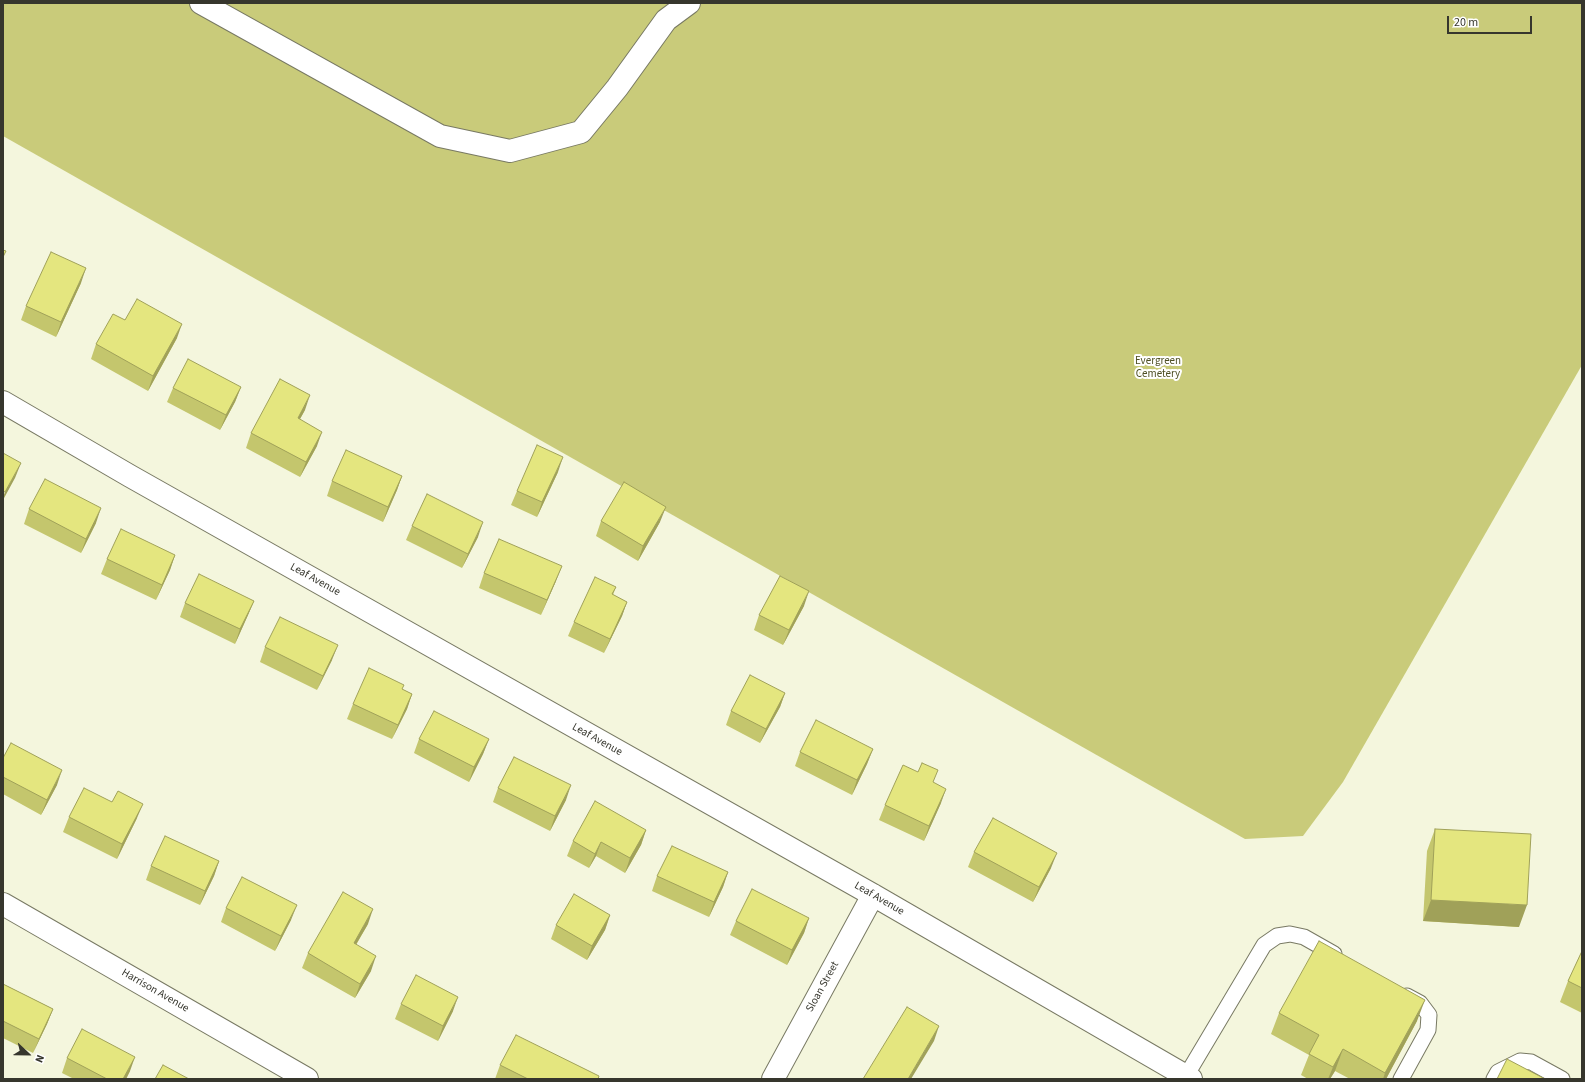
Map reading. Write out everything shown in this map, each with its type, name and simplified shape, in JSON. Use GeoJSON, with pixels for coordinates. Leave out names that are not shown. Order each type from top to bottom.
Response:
{"type":"FeatureCollection","features":[{"type":"Feature","properties":{"kind":"street"},"geometry":{"type":"LineString","coordinates":[[201,3],[440,136],[510,151],[581,132],[617,88],[666,20],[689,3]]}},
{"type":"Feature","properties":{"kind":"street","name":"Leaf Avenue"},"geometry":{"type":"LineString","coordinates":[[3,402],[130,476],[873,895],[1188,1078]]}},
{"type":"Feature","properties":{"kind":"street","name":"Sloan Street"},"geometry":{"type":"LineString","coordinates":[[773,1079],[873,895]]}},
{"type":"Feature","properties":{"kind":"street","name":"Harrison Avenue"},"geometry":{"type":"LineString","coordinates":[[3,904],[307,1079]]}},
{"type":"Feature","properties":{"kind":"lane"},"geometry":{"type":"LineString","coordinates":[[1188,1078],[1264,945],[1277,936],[1290,934],[1304,937],[1345,961]]}},
{"type":"Feature","properties":{"kind":"lane"},"geometry":{"type":"LineString","coordinates":[[1393,988],[1420,1004],[1430,1015],[1428,1030],[1401,1079]]}},
{"type":"Feature","properties":{"kind":"lane"},"geometry":{"type":"LineString","coordinates":[[1494,1079],[1498,1072],[1520,1061],[1531,1062],[1562,1079]]}},
{"type":"Feature","properties":{"kind":"green space","name":"Evergreen Cemetery"},"geometry":{"type":"Polygon","coordinates":[[[3,3],[1582,3],[1582,365],[1343,782],[1303,836],[1245,839],[3,136],[3,3]]]}},
{"type":"Feature","properties":{"kind":"building"},"geometry":{"type":"Polygon","coordinates":[[[3,250],[6,251],[3,257],[3,250]]]}},
{"type":"Feature","properties":{"kind":"building"},"geometry":{"type":"Polygon","coordinates":[[[51,252],[86,268],[61,322],[26,306],[51,252]]]}},
{"type":"Feature","properties":{"kind":"building"},"geometry":{"type":"Polygon","coordinates":[[[137,299],[182,324],[153,376],[96,344],[113,314],[125,320],[137,299]]]}},
{"type":"Feature","properties":{"kind":"building"},"geometry":{"type":"Polygon","coordinates":[[[188,359],[241,387],[226,415],[173,388],[188,359]]]}},
{"type":"Feature","properties":{"kind":"building"},"geometry":{"type":"Polygon","coordinates":[[[280,379],[310,395],[298,418],[322,432],[306,462],[251,433],[280,379]]]}},
{"type":"Feature","properties":{"kind":"building"},"geometry":{"type":"Polygon","coordinates":[[[537,445],[563,457],[542,502],[517,491],[537,445]]]}},
{"type":"Feature","properties":{"kind":"building"},"geometry":{"type":"Polygon","coordinates":[[[346,450],[402,476],[388,507],[332,481],[346,450]]]}},
{"type":"Feature","properties":{"kind":"building"},"geometry":{"type":"Polygon","coordinates":[[[3,453],[21,463],[5,492],[3,491],[3,453]]]}},
{"type":"Feature","properties":{"kind":"building"},"geometry":{"type":"Polygon","coordinates":[[[45,479],[101,508],[86,539],[29,509],[45,479]]]}},
{"type":"Feature","properties":{"kind":"building"},"geometry":{"type":"Polygon","coordinates":[[[624,482],[666,507],[643,546],[601,521],[624,482]]]}},
{"type":"Feature","properties":{"kind":"building"},"geometry":{"type":"Polygon","coordinates":[[[427,494],[483,522],[468,554],[412,526],[427,494]]]}},
{"type":"Feature","properties":{"kind":"building"},"geometry":{"type":"Polygon","coordinates":[[[121,529],[175,555],[162,585],[107,559],[121,529]]]}},
{"type":"Feature","properties":{"kind":"building"},"geometry":{"type":"Polygon","coordinates":[[[499,539],[562,566],[547,600],[484,573],[499,539]]]}},
{"type":"Feature","properties":{"kind":"building"},"geometry":{"type":"Polygon","coordinates":[[[199,574],[254,601],[240,629],[185,603],[199,574]]]}},
{"type":"Feature","properties":{"kind":"building"},"geometry":{"type":"Polygon","coordinates":[[[780,576],[809,591],[789,630],[759,615],[780,576]]]}},
{"type":"Feature","properties":{"kind":"building"},"geometry":{"type":"Polygon","coordinates":[[[595,577],[616,587],[612,594],[627,602],[610,639],[574,622],[595,577]]]}},
{"type":"Feature","properties":{"kind":"building"},"geometry":{"type":"Polygon","coordinates":[[[280,617],[338,645],[323,676],[265,647],[280,617]]]}},
{"type":"Feature","properties":{"kind":"building"},"geometry":{"type":"Polygon","coordinates":[[[369,668],[404,685],[402,689],[412,694],[398,725],[353,704],[369,668]]]}},
{"type":"Feature","properties":{"kind":"building"},"geometry":{"type":"Polygon","coordinates":[[[750,675],[785,693],[766,729],[731,711],[750,675]]]}},
{"type":"Feature","properties":{"kind":"building"},"geometry":{"type":"Polygon","coordinates":[[[434,711],[489,739],[474,767],[419,739],[434,711]]]}},
{"type":"Feature","properties":{"kind":"building"},"geometry":{"type":"Polygon","coordinates":[[[816,720],[873,749],[857,780],[800,752],[816,720]]]}},
{"type":"Feature","properties":{"kind":"building"},"geometry":{"type":"Polygon","coordinates":[[[11,743],[62,770],[47,800],[3,777],[3,758],[11,743]]]}},
{"type":"Feature","properties":{"kind":"building"},"geometry":{"type":"Polygon","coordinates":[[[514,757],[571,785],[555,816],[498,788],[514,757]]]}},
{"type":"Feature","properties":{"kind":"building"},"geometry":{"type":"Polygon","coordinates":[[[922,763],[938,770],[933,782],[946,789],[929,826],[885,805],[903,765],[918,772],[922,763]]]}},
{"type":"Feature","properties":{"kind":"building"},"geometry":{"type":"Polygon","coordinates":[[[84,788],[112,802],[118,791],[143,804],[122,844],[69,817],[84,788]]]}},
{"type":"Feature","properties":{"kind":"building"},"geometry":{"type":"Polygon","coordinates":[[[595,801],[646,830],[630,858],[601,842],[595,854],[573,841],[595,801]]]}},
{"type":"Feature","properties":{"kind":"building"},"geometry":{"type":"Polygon","coordinates":[[[993,818],[1057,853],[1039,887],[974,852],[993,818]]]}},
{"type":"Feature","properties":{"kind":"building"},"geometry":{"type":"Polygon","coordinates":[[[1435,829],[1531,834],[1527,905],[1431,900],[1435,829]]]}},
{"type":"Feature","properties":{"kind":"building"},"geometry":{"type":"Polygon","coordinates":[[[165,836],[219,861],[205,891],[151,866],[165,836]]]}},
{"type":"Feature","properties":{"kind":"building"},"geometry":{"type":"Polygon","coordinates":[[[672,846],[728,872],[714,902],[657,876],[672,846]]]}},
{"type":"Feature","properties":{"kind":"building"},"geometry":{"type":"Polygon","coordinates":[[[242,877],[297,905],[281,936],[226,908],[242,877]]]}},
{"type":"Feature","properties":{"kind":"building"},"geometry":{"type":"Polygon","coordinates":[[[752,889],[809,918],[792,950],[736,921],[752,889]]]}},
{"type":"Feature","properties":{"kind":"building"},"geometry":{"type":"Polygon","coordinates":[[[343,892],[373,909],[354,943],[376,956],[360,984],[308,953],[343,892]]]}},
{"type":"Feature","properties":{"kind":"building"},"geometry":{"type":"Polygon","coordinates":[[[574,894],[610,915],[592,946],[556,925],[574,894]]]}},
{"type":"Feature","properties":{"kind":"building"},"geometry":{"type":"Polygon","coordinates":[[[1319,941],[1425,1000],[1385,1073],[1343,1049],[1333,1067],[1309,1054],[1319,1035],[1279,1013],[1319,941]]]}},
{"type":"Feature","properties":{"kind":"building"},"geometry":{"type":"Polygon","coordinates":[[[1582,951],[1582,988],[1568,981],[1582,951]]]}},
{"type":"Feature","properties":{"kind":"building"},"geometry":{"type":"Polygon","coordinates":[[[416,975],[458,997],[443,1026],[401,1004],[416,975]]]}},
{"type":"Feature","properties":{"kind":"building"},"geometry":{"type":"Polygon","coordinates":[[[3,984],[53,1009],[39,1039],[3,1021],[3,984]]]}},
{"type":"Feature","properties":{"kind":"building"},"geometry":{"type":"Polygon","coordinates":[[[907,1007],[939,1026],[908,1079],[863,1079],[907,1007]]]}},
{"type":"Feature","properties":{"kind":"building"},"geometry":{"type":"Polygon","coordinates":[[[82,1029],[135,1057],[123,1079],[107,1079],[67,1058],[82,1029]]]}},
{"type":"Feature","properties":{"kind":"building"},"geometry":{"type":"Polygon","coordinates":[[[516,1035],[599,1076],[598,1079],[528,1079],[500,1065],[516,1035]]]}},
{"type":"Feature","properties":{"kind":"building"},"geometry":{"type":"Polygon","coordinates":[[[1507,1059],[1545,1079],[1497,1079],[1507,1059]]]}},
{"type":"Feature","properties":{"kind":"building"},"geometry":{"type":"Polygon","coordinates":[[[163,1065],[189,1079],[155,1079],[163,1065]]]}}]}
